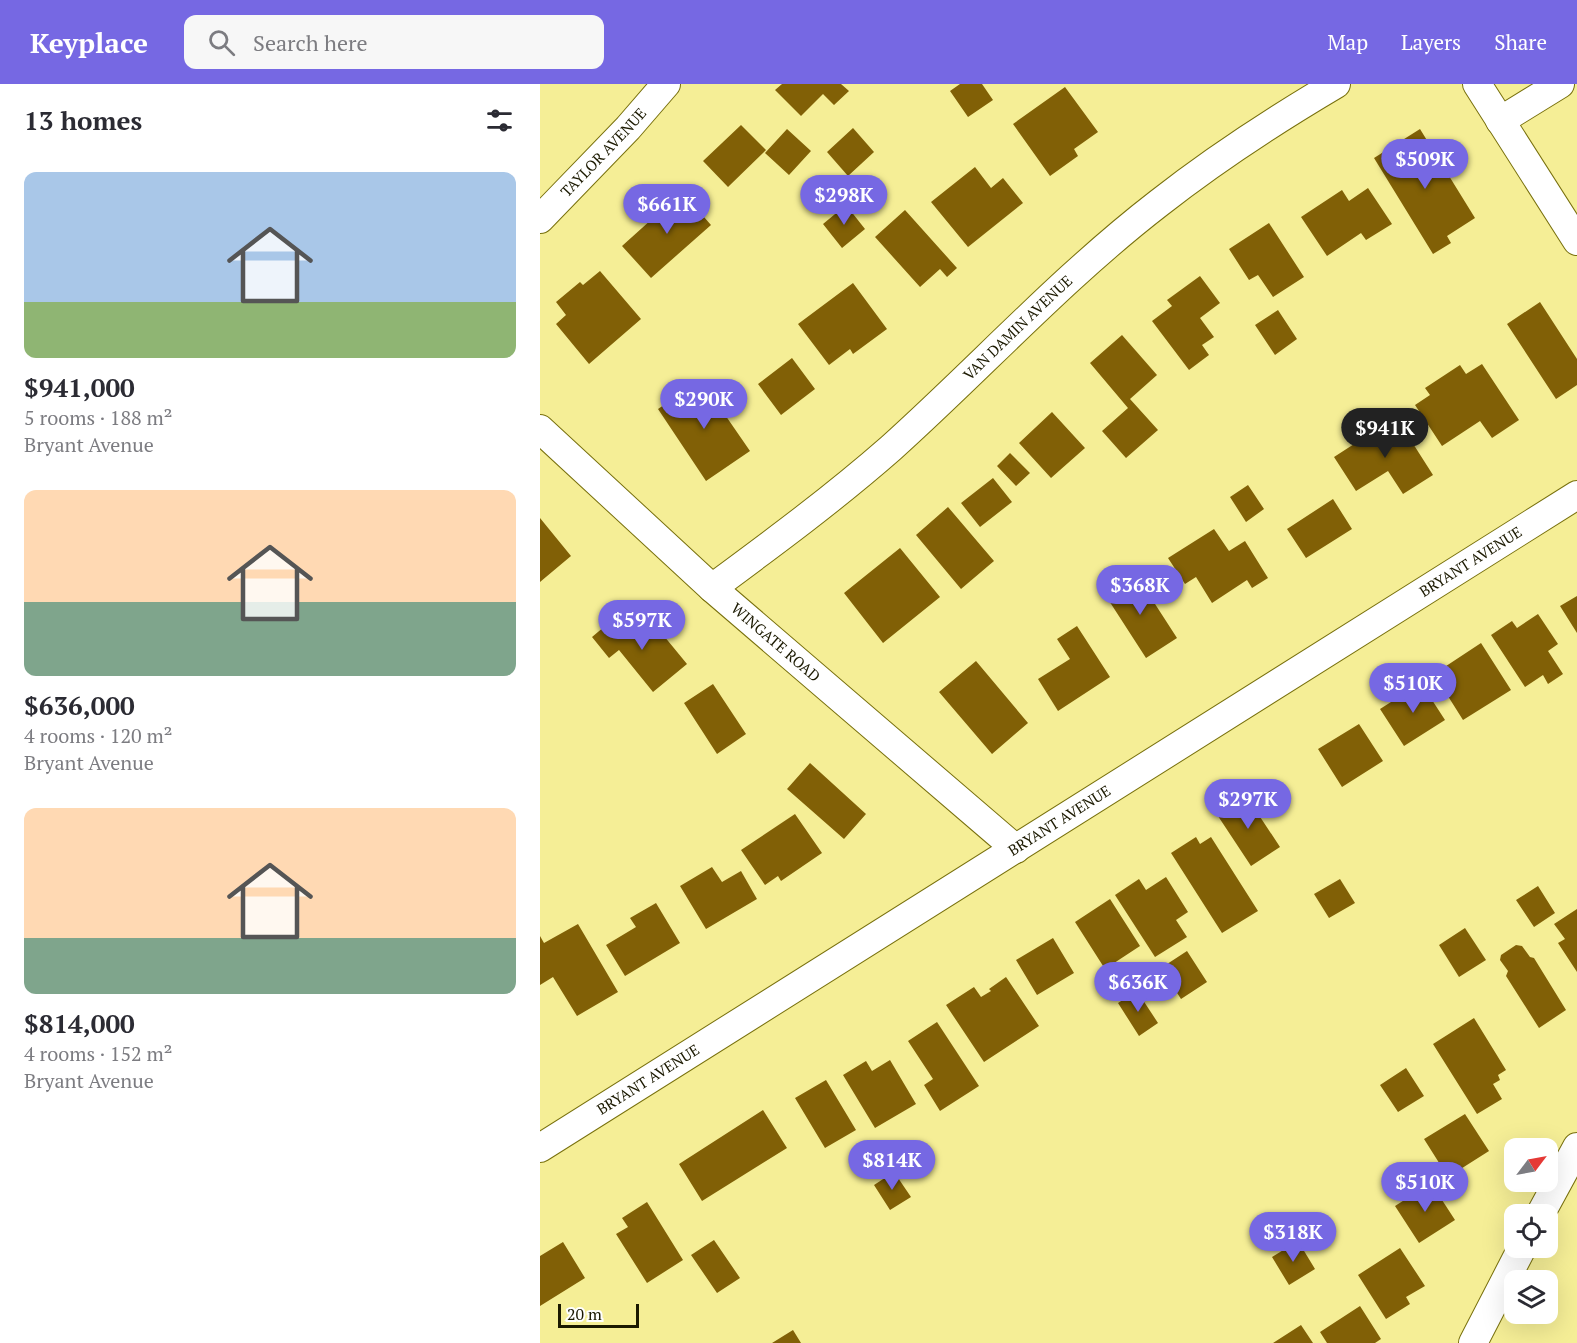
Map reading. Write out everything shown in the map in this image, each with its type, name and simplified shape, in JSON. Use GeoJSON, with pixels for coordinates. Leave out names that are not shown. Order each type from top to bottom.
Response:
{"type":"FeatureCollection","features":[{"type":"Feature","properties":{"kind":"street","name":"TAYLOR AVENUE"},"geometry":{"type":"LineString","coordinates":[[540,219],[628,128],[666,84]]}},
{"type":"Feature","properties":{"kind":"street","name":"VAN DAMIN AVENUE"},"geometry":{"type":"LineString","coordinates":[[712,588],[775,542],[890,448],[1081,269],[1158,204],[1238,145],[1336,84]]}},
{"type":"Feature","properties":{"kind":"street"},"geometry":{"type":"LineString","coordinates":[[1477,84],[1577,241]]}},
{"type":"Feature","properties":{"kind":"street"},"geometry":{"type":"LineString","coordinates":[[1500,121],[1560,84]]}},
{"type":"Feature","properties":{"kind":"street","name":"WINGATE ROAD"},"geometry":{"type":"LineString","coordinates":[[540,429],[712,588],[1016,849]]}},
{"type":"Feature","properties":{"kind":"street","name":"BRYANT AVENUE"},"geometry":{"type":"LineString","coordinates":[[540,1148],[1577,495]]}},
{"type":"Feature","properties":{"kind":"street"},"geometry":{"type":"LineString","coordinates":[[1546,1204],[1577,1147]]}},
{"type":"Feature","properties":{"kind":"street"},"geometry":{"type":"LineString","coordinates":[[1473,1343],[1517,1258]]}},
{"type":"Feature","properties":{"kind":"building"},"geometry":{"type":"Polygon","coordinates":[[[782,84],[841,84],[849,91],[834,105],[823,94],[801,116],[775,90],[782,84]]]}},
{"type":"Feature","properties":{"kind":"building"},"geometry":{"type":"Polygon","coordinates":[[[960,84],[982,84],[993,100],[968,117],[950,91],[960,84]]]}},
{"type":"Feature","properties":{"kind":"building"},"geometry":{"type":"Polygon","coordinates":[[[1065,87],[1098,132],[1074,149],[1078,156],[1050,176],[1013,124],[1065,87]]]}},
{"type":"Feature","properties":{"kind":"building"},"geometry":{"type":"Polygon","coordinates":[[[741,125],[766,150],[728,187],[703,161],[741,125]]]}},
{"type":"Feature","properties":{"kind":"building"},"geometry":{"type":"Polygon","coordinates":[[[853,128],[874,152],[848,176],[827,152],[853,128]]]}},
{"type":"Feature","properties":{"kind":"building"},"geometry":{"type":"Polygon","coordinates":[[[787,129],[811,151],[789,175],[765,153],[787,129]]]}},
{"type":"Feature","properties":{"kind":"building"},"geometry":{"type":"Polygon","coordinates":[[[1420,129],[1475,218],[1447,236],[1451,243],[1433,254],[1374,158],[1420,129]]]}},
{"type":"Feature","properties":{"kind":"building"},"geometry":{"type":"Polygon","coordinates":[[[975,167],[991,188],[1003,178],[1023,203],[968,247],[931,202],[975,167]]]}},
{"type":"Feature","properties":{"kind":"building"},"geometry":{"type":"Polygon","coordinates":[[[1368,188],[1392,224],[1366,240],[1361,233],[1327,256],[1301,217],[1342,190],[1349,201],[1368,188]]]}},
{"type":"Feature","properties":{"kind":"building"},"geometry":{"type":"Polygon","coordinates":[[[682,192],[711,225],[651,278],[622,246],[682,192]]]}},
{"type":"Feature","properties":{"kind":"building"},"geometry":{"type":"Polygon","coordinates":[[[846,205],[865,229],[842,248],[823,224],[846,205]]]}},
{"type":"Feature","properties":{"kind":"building"},"geometry":{"type":"Polygon","coordinates":[[[905,210],[957,268],[947,277],[940,269],[920,287],[875,237],[905,210]]]}},
{"type":"Feature","properties":{"kind":"building"},"geometry":{"type":"Polygon","coordinates":[[[1269,223],[1304,277],[1273,297],[1258,275],[1249,280],[1229,249],[1269,223]]]}},
{"type":"Feature","properties":{"kind":"building"},"geometry":{"type":"Polygon","coordinates":[[[600,271],[641,319],[589,364],[556,324],[566,315],[556,302],[580,282],[583,285],[600,271]]]}},
{"type":"Feature","properties":{"kind":"building"},"geometry":{"type":"Polygon","coordinates":[[[1200,276],[1220,303],[1200,318],[1214,337],[1202,345],[1209,355],[1189,370],[1152,321],[1172,306],[1167,300],[1200,276]]]}},
{"type":"Feature","properties":{"kind":"building"},"geometry":{"type":"Polygon","coordinates":[[[853,283],[887,329],[853,354],[850,349],[829,365],[798,324],[853,283]]]}},
{"type":"Feature","properties":{"kind":"building"},"geometry":{"type":"Polygon","coordinates":[[[1540,302],[1577,359],[1577,385],[1556,399],[1507,324],[1540,302]]]}},
{"type":"Feature","properties":{"kind":"building"},"geometry":{"type":"Polygon","coordinates":[[[1278,310],[1297,339],[1275,355],[1255,325],[1278,310]]]}},
{"type":"Feature","properties":{"kind":"building"},"geometry":{"type":"Polygon","coordinates":[[[1122,335],[1157,375],[1130,399],[1158,430],[1126,458],[1102,431],[1128,408],[1090,363],[1122,335]]]}},
{"type":"Feature","properties":{"kind":"building"},"geometry":{"type":"Polygon","coordinates":[[[792,358],[815,389],[781,415],[758,384],[792,358]]]}},
{"type":"Feature","properties":{"kind":"building"},"geometry":{"type":"Polygon","coordinates":[[[1482,364],[1519,420],[1492,438],[1480,421],[1442,446],[1415,405],[1430,395],[1425,388],[1460,365],[1466,374],[1482,364]]]}},
{"type":"Feature","properties":{"kind":"building"},"geometry":{"type":"Polygon","coordinates":[[[701,380],[750,451],[706,481],[658,409],[701,380]]]}},
{"type":"Feature","properties":{"kind":"building"},"geometry":{"type":"Polygon","coordinates":[[[1052,412],[1085,448],[1051,478],[1019,443],[1052,412]]]}},
{"type":"Feature","properties":{"kind":"building"},"geometry":{"type":"Polygon","coordinates":[[[1396,417],[1433,475],[1403,494],[1388,471],[1356,491],[1334,457],[1396,417]]]}},
{"type":"Feature","properties":{"kind":"building"},"geometry":{"type":"Polygon","coordinates":[[[1010,453],[1030,473],[1016,486],[997,466],[1010,453]]]}},
{"type":"Feature","properties":{"kind":"building"},"geometry":{"type":"Polygon","coordinates":[[[993,478],[1012,502],[980,527],[961,503],[993,478]]]}},
{"type":"Feature","properties":{"kind":"building"},"geometry":{"type":"Polygon","coordinates":[[[1248,485],[1264,509],[1246,522],[1230,497],[1248,485]]]}},
{"type":"Feature","properties":{"kind":"building"},"geometry":{"type":"Polygon","coordinates":[[[1333,499],[1352,529],[1306,558],[1287,529],[1333,499]]]}},
{"type":"Feature","properties":{"kind":"building"},"geometry":{"type":"Polygon","coordinates":[[[948,507],[994,561],[961,589],[916,535],[948,507]]]}},
{"type":"Feature","properties":{"kind":"building"},"geometry":{"type":"Polygon","coordinates":[[[540,518],[571,556],[540,582],[540,518]]]}},
{"type":"Feature","properties":{"kind":"building"},"geometry":{"type":"Polygon","coordinates":[[[1214,529],[1229,551],[1245,541],[1268,578],[1252,588],[1247,580],[1212,603],[1196,577],[1185,584],[1168,558],[1214,529]]]}},
{"type":"Feature","properties":{"kind":"building"},"geometry":{"type":"Polygon","coordinates":[[[900,548],[940,597],[883,643],[844,593],[900,548]]]}},
{"type":"Feature","properties":{"kind":"building"},"geometry":{"type":"Polygon","coordinates":[[[1135,573],[1177,638],[1146,658],[1104,593],[1135,573]]]}},
{"type":"Feature","properties":{"kind":"building"},"geometry":{"type":"Polygon","coordinates":[[[1577,596],[1577,633],[1560,606],[1577,596]]]}},
{"type":"Feature","properties":{"kind":"building"},"geometry":{"type":"Polygon","coordinates":[[[1538,614],[1558,644],[1548,651],[1563,674],[1548,684],[1543,675],[1525,687],[1491,635],[1512,621],[1517,628],[1538,614]]]}},
{"type":"Feature","properties":{"kind":"building"},"geometry":{"type":"Polygon","coordinates":[[[617,616],[631,634],[650,619],[687,664],[653,692],[619,650],[609,658],[592,637],[617,616]]]}},
{"type":"Feature","properties":{"kind":"building"},"geometry":{"type":"Polygon","coordinates":[[[1077,626],[1110,677],[1058,711],[1038,679],[1070,659],[1057,639],[1077,626]]]}},
{"type":"Feature","properties":{"kind":"building"},"geometry":{"type":"Polygon","coordinates":[[[1481,643],[1511,690],[1463,720],[1434,674],[1481,643]]]}},
{"type":"Feature","properties":{"kind":"building"},"geometry":{"type":"Polygon","coordinates":[[[976,661],[1028,723],[992,754],[939,692],[976,661]]]}},
{"type":"Feature","properties":{"kind":"building"},"geometry":{"type":"Polygon","coordinates":[[[1421,683],[1445,720],[1404,746],[1380,709],[1421,683]]]}},
{"type":"Feature","properties":{"kind":"building"},"geometry":{"type":"Polygon","coordinates":[[[713,684],[746,734],[717,754],[684,703],[713,684]]]}},
{"type":"Feature","properties":{"kind":"building"},"geometry":{"type":"Polygon","coordinates":[[[1359,724],[1383,761],[1342,787],[1318,749],[1359,724]]]}},
{"type":"Feature","properties":{"kind":"building"},"geometry":{"type":"Polygon","coordinates":[[[810,763],[866,814],[844,839],[787,789],[810,763]]]}},
{"type":"Feature","properties":{"kind":"building"},"geometry":{"type":"Polygon","coordinates":[[[1245,794],[1280,847],[1251,866],[1216,813],[1245,794]]]}},
{"type":"Feature","properties":{"kind":"building"},"geometry":{"type":"Polygon","coordinates":[[[795,814],[822,853],[781,881],[778,876],[765,885],[741,850],[795,814]]]}},
{"type":"Feature","properties":{"kind":"building"},"geometry":{"type":"Polygon","coordinates":[[[1196,837],[1200,844],[1211,837],[1258,911],[1222,933],[1171,853],[1196,837]]]}},
{"type":"Feature","properties":{"kind":"building"},"geometry":{"type":"Polygon","coordinates":[[[712,867],[722,882],[741,871],[757,899],[706,929],[680,886],[712,867]]]}},
{"type":"Feature","properties":{"kind":"building"},"geometry":{"type":"Polygon","coordinates":[[[1166,877],[1188,912],[1176,920],[1187,937],[1155,957],[1115,895],[1139,879],[1146,890],[1166,877]]]}},
{"type":"Feature","properties":{"kind":"building"},"geometry":{"type":"Polygon","coordinates":[[[1340,879],[1355,903],[1329,918],[1314,894],[1340,879]]]}},
{"type":"Feature","properties":{"kind":"building"},"geometry":{"type":"Polygon","coordinates":[[[1538,886],[1555,913],[1534,927],[1516,900],[1538,886]]]}},
{"type":"Feature","properties":{"kind":"building"},"geometry":{"type":"Polygon","coordinates":[[[1110,899],[1140,946],[1105,969],[1075,922],[1110,899]]]}},
{"type":"Feature","properties":{"kind":"building"},"geometry":{"type":"Polygon","coordinates":[[[656,903],[680,943],[625,976],[606,945],[636,927],[630,918],[656,903]]]}},
{"type":"Feature","properties":{"kind":"building"},"geometry":{"type":"Polygon","coordinates":[[[1577,909],[1577,972],[1558,943],[1565,939],[1554,924],[1577,909]]]}},
{"type":"Feature","properties":{"kind":"building"},"geometry":{"type":"Polygon","coordinates":[[[578,924],[618,992],[577,1016],[553,977],[540,985],[540,936],[544,943],[578,924]]]}},
{"type":"Feature","properties":{"kind":"building"},"geometry":{"type":"Polygon","coordinates":[[[1465,928],[1486,960],[1459,977],[1439,945],[1465,928]]]}},
{"type":"Feature","properties":{"kind":"building"},"geometry":{"type":"Polygon","coordinates":[[[1053,938],[1074,973],[1037,995],[1016,960],[1053,938]]]}},
{"type":"Feature","properties":{"kind":"building"},"geometry":{"type":"Polygon","coordinates":[[[1516,945],[1522,946],[1530,957],[1534,958],[1566,1010],[1539,1028],[1506,976],[1508,971],[1500,960],[1501,955],[1516,945]]]}},
{"type":"Feature","properties":{"kind":"building"},"geometry":{"type":"Polygon","coordinates":[[[1187,951],[1207,982],[1181,999],[1161,968],[1187,951]]]}},
{"type":"Feature","properties":{"kind":"building"},"geometry":{"type":"Polygon","coordinates":[[[1006,977],[1039,1026],[984,1062],[946,1005],[974,987],[981,997],[1006,977]]]}},
{"type":"Feature","properties":{"kind":"building"},"geometry":{"type":"Polygon","coordinates":[[[1137,991],[1158,1023],[1139,1036],[1118,1003],[1137,991]]]}},
{"type":"Feature","properties":{"kind":"building"},"geometry":{"type":"Polygon","coordinates":[[[1474,1018],[1506,1070],[1498,1075],[1500,1080],[1493,1084],[1502,1099],[1477,1114],[1433,1044],[1474,1018]]]}},
{"type":"Feature","properties":{"kind":"building"},"geometry":{"type":"Polygon","coordinates":[[[937,1022],[979,1086],[940,1111],[924,1085],[933,1079],[908,1041],[937,1022]]]}},
{"type":"Feature","properties":{"kind":"building"},"geometry":{"type":"Polygon","coordinates":[[[890,1060],[916,1104],[875,1128],[843,1075],[866,1061],[872,1071],[890,1060]]]}},
{"type":"Feature","properties":{"kind":"building"},"geometry":{"type":"Polygon","coordinates":[[[1406,1068],[1424,1096],[1398,1112],[1380,1085],[1406,1068]]]}},
{"type":"Feature","properties":{"kind":"building"},"geometry":{"type":"Polygon","coordinates":[[[826,1080],[856,1130],[825,1148],[795,1098],[826,1080]]]}},
{"type":"Feature","properties":{"kind":"building"},"geometry":{"type":"Polygon","coordinates":[[[763,1110],[787,1148],[702,1201],[679,1164],[763,1110]]]}},
{"type":"Feature","properties":{"kind":"building"},"geometry":{"type":"Polygon","coordinates":[[[1465,1114],[1489,1151],[1448,1177],[1424,1139],[1465,1114]]]}},
{"type":"Feature","properties":{"kind":"building"},"geometry":{"type":"Polygon","coordinates":[[[894,1172],[911,1197],[890,1210],[874,1185],[894,1172]]]}},
{"type":"Feature","properties":{"kind":"building"},"geometry":{"type":"Polygon","coordinates":[[[1431,1183],[1455,1220],[1419,1243],[1395,1206],[1431,1183]]]}},
{"type":"Feature","properties":{"kind":"building"},"geometry":{"type":"Polygon","coordinates":[[[647,1202],[683,1260],[647,1283],[616,1234],[628,1227],[622,1218],[647,1202]]]}},
{"type":"Feature","properties":{"kind":"building"},"geometry":{"type":"Polygon","coordinates":[[[714,1240],[740,1278],[717,1293],[691,1255],[714,1240]]]}},
{"type":"Feature","properties":{"kind":"building"},"geometry":{"type":"Polygon","coordinates":[[[1298,1241],[1315,1269],[1289,1285],[1272,1257],[1298,1241]]]}},
{"type":"Feature","properties":{"kind":"building"},"geometry":{"type":"Polygon","coordinates":[[[563,1242],[585,1278],[540,1306],[540,1256],[563,1242]]]}},
{"type":"Feature","properties":{"kind":"building"},"geometry":{"type":"Polygon","coordinates":[[[1400,1248],[1425,1286],[1406,1297],[1410,1304],[1386,1319],[1358,1275],[1400,1248]]]}},
{"type":"Feature","properties":{"kind":"building"},"geometry":{"type":"Polygon","coordinates":[[[1360,1306],[1381,1339],[1375,1343],[1327,1343],[1320,1332],[1360,1306]]]}},
{"type":"Feature","properties":{"kind":"building"},"geometry":{"type":"Polygon","coordinates":[[[1301,1325],[1313,1343],[1273,1343],[1301,1325]]]}},
{"type":"Feature","properties":{"kind":"building"},"geometry":{"type":"Polygon","coordinates":[[[793,1330],[801,1343],[772,1343],[793,1330]]]}}]}
